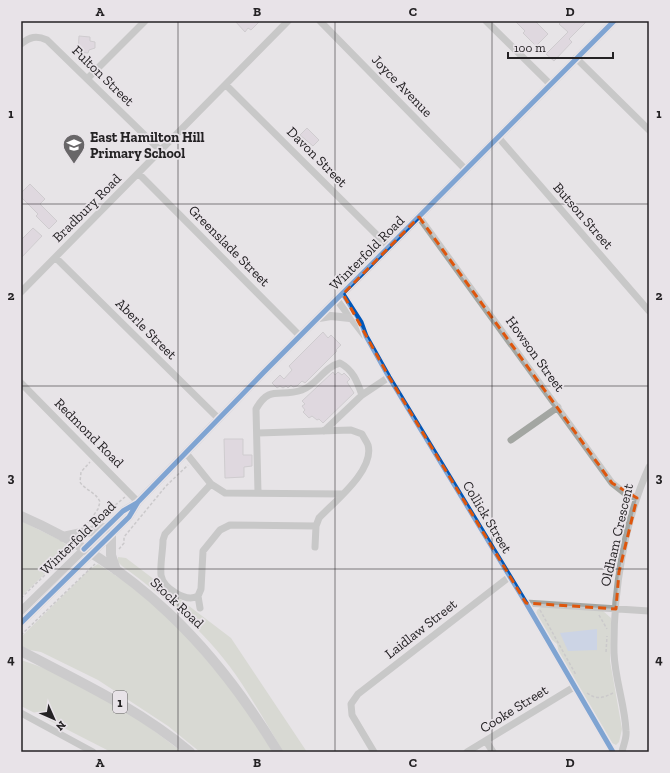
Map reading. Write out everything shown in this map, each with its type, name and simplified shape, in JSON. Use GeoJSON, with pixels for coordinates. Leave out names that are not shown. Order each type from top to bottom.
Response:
{"type":"FeatureCollection","features":[{"type":"Feature","properties":{"kind":"highway","name":"Stock Road"},"geometry":{"type":"LineString","coordinates":[[21,516],[63,537],[116,570],[158,603],[205,649],[251,709],[278,752]]}},
{"type":"Feature","properties":{"kind":"highway"},"geometry":{"type":"LineString","coordinates":[[63,537],[108,532],[111,555],[116,570]]}},
{"type":"Feature","properties":{"kind":"highway","name":"1"},"geometry":{"type":"LineString","coordinates":[[21,651],[80,680],[129,708],[168,734],[190,752]]}},
{"type":"Feature","properties":{"kind":"main road","name":"Winterfold Road"},"geometry":{"type":"LineString","coordinates":[[21,623],[91,555],[108,532],[129,517],[138,502],[300,336],[614,21]]}},
{"type":"Feature","properties":{"kind":"main road"},"geometry":{"type":"LineString","coordinates":[[319,318],[331,316],[350,318]]}},
{"type":"Feature","properties":{"kind":"main road","name":"Winterfold Road"},"geometry":{"type":"LineString","coordinates":[[21,611],[91,555]]}},
{"type":"Feature","properties":{"kind":"street"},"geometry":{"type":"LineString","coordinates":[[87,79],[145,21]]}},
{"type":"Feature","properties":{"kind":"street","name":"Bradbury Road"},"geometry":{"type":"LineString","coordinates":[[21,292],[139,174],[288,21]]}},
{"type":"Feature","properties":{"kind":"street","name":"Joyce Avenue"},"geometry":{"type":"LineString","coordinates":[[320,21],[466,170]]}},
{"type":"Feature","properties":{"kind":"street"},"geometry":{"type":"LineString","coordinates":[[486,21],[550,84]]}},
{"type":"Feature","properties":{"kind":"street","name":"Fulton Street"},"geometry":{"type":"LineString","coordinates":[[21,44],[28,38],[38,36],[47,40],[161,151]]}},
{"type":"Feature","properties":{"kind":"street"},"geometry":{"type":"LineString","coordinates":[[576,58],[649,130]]}},
{"type":"Feature","properties":{"kind":"street","name":"Davon Street"},"geometry":{"type":"LineString","coordinates":[[226,85],[389,247]]}},
{"type":"Feature","properties":{"kind":"street","name":"Butson Street"},"geometry":{"type":"LineString","coordinates":[[498,137],[649,311]]}},
{"type":"Feature","properties":{"kind":"street","name":"Greenslade Street"},"geometry":{"type":"LineString","coordinates":[[139,174],[300,336]]}},
{"type":"Feature","properties":{"kind":"street","name":"Howson Street"},"geometry":{"type":"LineString","coordinates":[[419,217],[612,483],[626,494],[637,498]]}},
{"type":"Feature","properties":{"kind":"street","name":"Aberle Street"},"geometry":{"type":"LineString","coordinates":[[56,258],[219,419]]}},
{"type":"Feature","properties":{"kind":"street","name":"Collick Street"},"geometry":{"type":"LineString","coordinates":[[343,294],[361,322],[366,336],[389,377],[526,603],[613,752]]}},
{"type":"Feature","properties":{"kind":"street","name":"Collick Street"},"geometry":{"type":"LineString","coordinates":[[337,300],[366,336]]}},
{"type":"Feature","properties":{"kind":"street"},"geometry":{"type":"LineString","coordinates":[[258,493],[258,433],[256,409],[262,399],[269,393],[304,390],[332,365],[340,363],[348,367],[357,380],[362,394]]}},
{"type":"Feature","properties":{"kind":"street"},"geometry":{"type":"LineString","coordinates":[[324,431],[362,394],[389,377]]}},
{"type":"Feature","properties":{"kind":"street","name":"Redmond Road"},"geometry":{"type":"LineString","coordinates":[[21,383],[138,502]]}},
{"type":"Feature","properties":{"kind":"street"},"geometry":{"type":"LineString","coordinates":[[511,440],[558,407]]}},
{"type":"Feature","properties":{"kind":"street"},"geometry":{"type":"LineString","coordinates":[[258,433],[351,430],[362,434],[368,446],[368,458],[361,473],[319,518],[316,526],[315,547]]}},
{"type":"Feature","properties":{"kind":"street"},"geometry":{"type":"LineString","coordinates":[[186,453],[211,484],[225,493],[343,494]]}},
{"type":"Feature","properties":{"kind":"street","name":"Oldham Crescent"},"geometry":{"type":"LineString","coordinates":[[622,752],[626,732],[614,653],[616,609],[620,572],[637,498],[649,467]]}},
{"type":"Feature","properties":{"kind":"street"},"geometry":{"type":"LineString","coordinates":[[198,596],[192,599],[184,597],[167,585],[161,575],[163,540],[165,534],[211,484]]}},
{"type":"Feature","properties":{"kind":"street"},"geometry":{"type":"LineString","coordinates":[[200,608],[198,596],[201,589],[203,551],[225,527],[230,525],[316,526]]}},
{"type":"Feature","properties":{"kind":"street","name":"Laidlaw Street"},"geometry":{"type":"LineString","coordinates":[[374,752],[352,715],[351,704],[358,694],[509,577]]}},
{"type":"Feature","properties":{"kind":"street"},"geometry":{"type":"LineString","coordinates":[[526,603],[649,611]]}},
{"type":"Feature","properties":{"kind":"street","name":"Cooke Street"},"geometry":{"type":"LineString","coordinates":[[467,752],[574,687]]}},
{"type":"Feature","properties":{"kind":"street"},"geometry":{"type":"LineString","coordinates":[[21,713],[93,752]]}},
{"type":"Feature","properties":{"kind":"street"},"geometry":{"type":"LineString","coordinates":[[486,741],[493,752]]}},
{"type":"Feature","properties":{"kind":"path"},"geometry":{"type":"LineString","coordinates":[[90,526],[88,522],[98,509],[100,500],[84,487],[79,477],[81,472],[94,458]]}},
{"type":"Feature","properties":{"kind":"path"},"geometry":{"type":"LineString","coordinates":[[119,549],[124,543],[124,537],[166,486],[192,460]]}},
{"type":"Feature","properties":{"kind":"path"},"geometry":{"type":"LineString","coordinates":[[96,521],[124,497]]}},
{"type":"Feature","properties":{"kind":"path"},"geometry":{"type":"LineString","coordinates":[[21,598],[73,548]]}},
{"type":"Feature","properties":{"kind":"path"},"geometry":{"type":"LineString","coordinates":[[21,635],[91,555]]}},
{"type":"Feature","properties":{"kind":"path"},"geometry":{"type":"LineString","coordinates":[[536,604],[577,676]]}},
{"type":"Feature","properties":{"kind":"path"},"geometry":{"type":"LineString","coordinates":[[585,692],[595,698],[600,698],[619,691]]}},
{"type":"Feature","properties":{"kind":"highlighted area"},"geometry":{"type":"Polygon","coordinates":[[[419,217],[612,483],[637,498],[619,572],[616,609],[526,603],[389,377],[343,294],[419,217]]]}},
{"type":"Feature","properties":{"kind":"green space"},"geometry":{"type":"Polygon","coordinates":[[[21,521],[60,540],[71,548],[21,597],[21,521]]]}},
{"type":"Feature","properties":{"kind":"green space"},"geometry":{"type":"Polygon","coordinates":[[[118,557],[126,558],[231,638],[307,752],[283,752],[242,684],[217,650],[187,619],[155,591],[122,566],[118,562],[118,557]]]}},
{"type":"Feature","properties":{"kind":"green space"},"geometry":{"type":"Polygon","coordinates":[[[98,564],[127,583],[173,621],[235,693],[273,752],[200,752],[168,726],[98,680],[41,652],[30,650],[21,646],[21,637],[90,569],[98,564]]]}},
{"type":"Feature","properties":{"kind":"green space"},"geometry":{"type":"Polygon","coordinates":[[[541,607],[603,611],[611,618],[610,661],[622,729],[619,742],[616,745],[612,743],[559,653],[557,644],[547,636],[536,614],[537,610],[541,607]]]}},
{"type":"Feature","properties":{"kind":"green space"},"geometry":{"type":"Polygon","coordinates":[[[21,660],[64,677],[106,699],[145,724],[182,752],[111,752],[21,706],[21,660]]]}},
{"type":"Feature","properties":{"kind":"water"},"geometry":{"type":"Polygon","coordinates":[[[597,629],[597,650],[568,651],[560,633],[597,629]]]}},
{"type":"Feature","properties":{"kind":"building"},"geometry":{"type":"Polygon","coordinates":[[[235,21],[260,21],[251,30],[248,28],[245,32],[235,21]]]}},
{"type":"Feature","properties":{"kind":"building"},"geometry":{"type":"Polygon","coordinates":[[[515,21],[535,21],[548,34],[536,46],[523,33],[525,31],[515,21]]]}},
{"type":"Feature","properties":{"kind":"building"},"geometry":{"type":"Polygon","coordinates":[[[562,21],[587,21],[569,39],[572,42],[554,61],[546,54],[568,32],[559,24],[562,21]]]}},
{"type":"Feature","properties":{"kind":"building"},"geometry":{"type":"Polygon","coordinates":[[[79,36],[90,37],[90,41],[95,42],[95,48],[89,50],[88,53],[78,52],[79,36]]]}},
{"type":"Feature","properties":{"kind":"building"},"geometry":{"type":"Polygon","coordinates":[[[307,128],[319,140],[313,146],[300,135],[307,128]]]}},
{"type":"Feature","properties":{"kind":"building"},"geometry":{"type":"Polygon","coordinates":[[[30,184],[45,199],[40,204],[57,221],[49,229],[36,216],[38,214],[21,197],[21,193],[30,184]]]}},
{"type":"Feature","properties":{"kind":"building"},"geometry":{"type":"Polygon","coordinates":[[[33,228],[42,236],[21,258],[21,240],[33,228]]]}},
{"type":"Feature","properties":{"kind":"building"},"geometry":{"type":"Polygon","coordinates":[[[323,332],[328,338],[331,335],[341,345],[336,350],[337,351],[305,383],[302,381],[297,386],[293,387],[291,385],[288,388],[286,386],[283,388],[280,386],[277,388],[272,383],[280,375],[284,379],[292,370],[289,366],[323,332]]]}},
{"type":"Feature","properties":{"kind":"building"},"geometry":{"type":"Polygon","coordinates":[[[333,372],[335,375],[338,372],[342,375],[344,373],[350,379],[347,382],[354,393],[323,423],[319,419],[317,420],[312,416],[309,418],[303,412],[305,410],[302,406],[305,404],[302,401],[333,372]]]}},
{"type":"Feature","properties":{"kind":"building"},"geometry":{"type":"Polygon","coordinates":[[[224,439],[243,439],[243,455],[252,455],[252,466],[244,467],[244,477],[225,478],[224,439]]]}},
{"type":"Feature","properties":{"kind":"cycle path"},"geometry":{"type":"LineString","coordinates":[[21,623],[129,517],[138,502],[264,372],[614,21]]}},
{"type":"Feature","properties":{"kind":"cycle path"},"geometry":{"type":"LineString","coordinates":[[343,294],[361,322],[366,336],[389,377],[526,603],[613,752]]}},
{"type":"Feature","properties":{"kind":"cycle path"},"geometry":{"type":"LineString","coordinates":[[84,549],[123,511],[137,503]]}},
{"type":"Feature","properties":{"kind":"place","name":"East Hamilton Hill Primary School"},"geometry":{"type":"Point","coordinates":[74,164]}}]}
